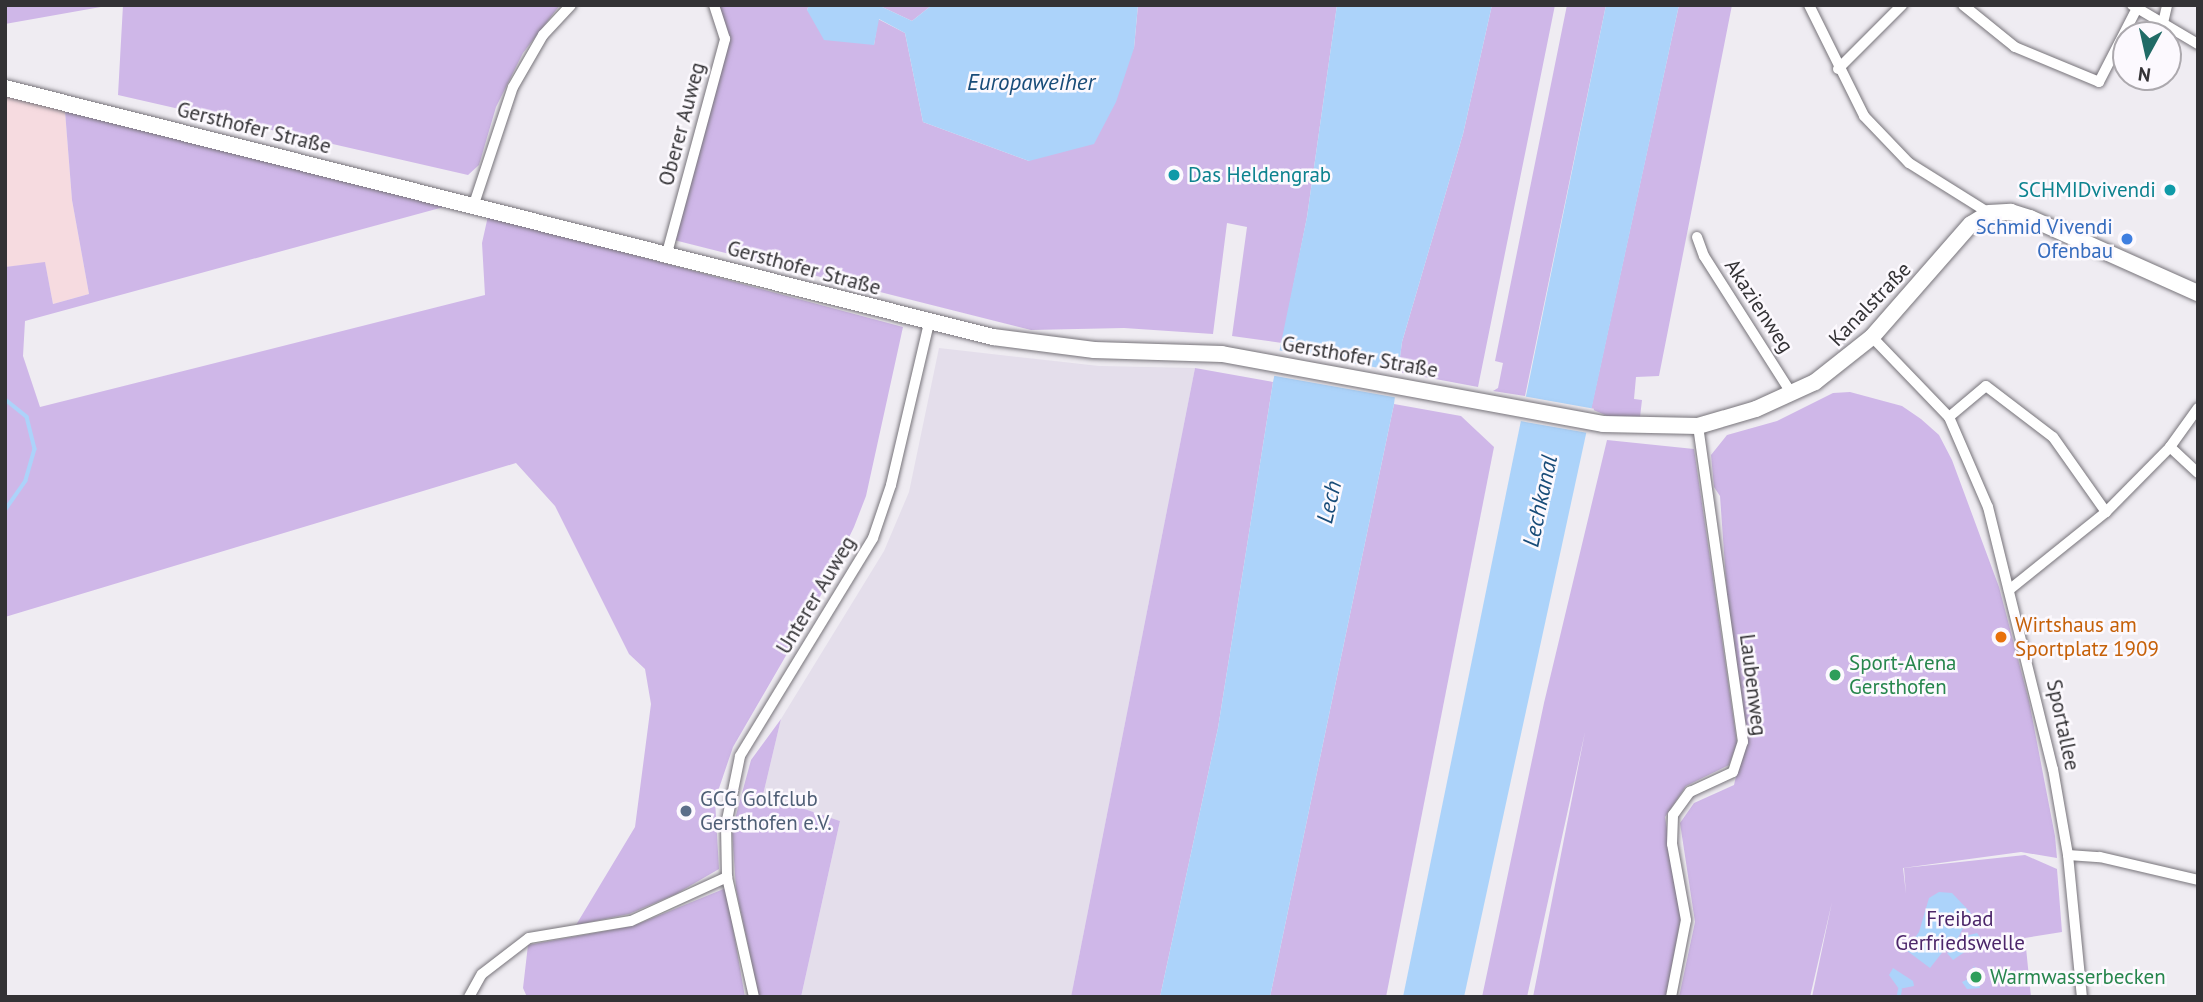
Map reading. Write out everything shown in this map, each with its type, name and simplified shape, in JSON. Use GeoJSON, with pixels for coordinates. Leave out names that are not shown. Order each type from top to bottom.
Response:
{"type":"FeatureCollection","features":[{"type":"Feature","properties":{"kind":"main road","name":"Gersthofer Straße"},"geometry":{"type":"LineString","coordinates":[[5,89],[474,204],[929,323],[1039,345],[1239,357],[1603,424]]}},
{"type":"Feature","properties":{"kind":"main road"},"geometry":{"type":"LineString","coordinates":[[1989,213],[2011,212],[2030,218],[2198,293]]}},
{"type":"Feature","properties":{"kind":"main road","name":"Kanalstraße"},"geometry":{"type":"LineString","coordinates":[[1603,424],[1698,426],[1792,394],[1849,358],[1872,337],[1971,224],[1989,213]]}},
{"type":"Feature","properties":{"kind":"street"},"geometry":{"type":"LineString","coordinates":[[474,204],[513,87],[543,35],[571,5]]}},
{"type":"Feature","properties":{"kind":"street","name":"Oberer Auweg"},"geometry":{"type":"LineString","coordinates":[[667,253],[725,39],[714,5]]}},
{"type":"Feature","properties":{"kind":"street"},"geometry":{"type":"LineString","coordinates":[[1808,5],[1864,116],[1909,163],[1989,213]]}},
{"type":"Feature","properties":{"kind":"street"},"geometry":{"type":"LineString","coordinates":[[1838,69],[1902,5]]}},
{"type":"Feature","properties":{"kind":"street"},"geometry":{"type":"LineString","coordinates":[[1963,5],[2015,47],[2099,82],[2135,7],[2160,21]]}},
{"type":"Feature","properties":{"kind":"street"},"geometry":{"type":"LineString","coordinates":[[2182,34],[2198,44]]}},
{"type":"Feature","properties":{"kind":"street","name":"Akazienweg"},"geometry":{"type":"LineString","coordinates":[[1697,237],[1704,256],[1792,394]]}},
{"type":"Feature","properties":{"kind":"street","name":"Unterer Auweg"},"geometry":{"type":"LineString","coordinates":[[754,997],[727,877],[726,825],[740,756],[873,538],[891,485],[929,323]]}},
{"type":"Feature","properties":{"kind":"street","name":"Sportallee"},"geometry":{"type":"LineString","coordinates":[[1872,337],[1949,417],[1988,507],[2038,694],[2068,855],[2082,997]]}},
{"type":"Feature","properties":{"kind":"street"},"geometry":{"type":"LineString","coordinates":[[1949,417],[1986,386],[2053,437],[2106,512]]}},
{"type":"Feature","properties":{"kind":"street"},"geometry":{"type":"LineString","coordinates":[[2009,590],[2106,512],[2169,447],[2198,408]]}},
{"type":"Feature","properties":{"kind":"street","name":"Laubenweg"},"geometry":{"type":"LineString","coordinates":[[1671,997],[1686,920],[1672,844],[1673,815],[1690,792],[1733,772],[1743,742],[1698,426]]}},
{"type":"Feature","properties":{"kind":"street"},"geometry":{"type":"LineString","coordinates":[[2169,447],[2198,473]]}},
{"type":"Feature","properties":{"kind":"street"},"geometry":{"type":"LineString","coordinates":[[2068,855],[2100,857],[2198,880]]}},
{"type":"Feature","properties":{"kind":"street"},"geometry":{"type":"LineString","coordinates":[[469,997],[482,974],[528,938],[631,921],[727,877]]}},
{"type":"Feature","properties":{"kind":"shaded area"},"geometry":{"type":"Polygon","coordinates":[[[5,96],[65,111],[72,200],[89,294],[53,304],[45,263],[5,267],[5,96]]]}},
{"type":"Feature","properties":{"kind":"shaded area"},"geometry":{"type":"Polygon","coordinates":[[[939,348],[1099,366],[1195,368],[1071,997],[801,997],[840,821],[763,795],[781,719],[884,551],[909,492],[939,348]]]}},
{"type":"Feature","properties":{"kind":"green space"},"geometry":{"type":"Polygon","coordinates":[[[5,5],[112,5],[5,24],[5,5]]]}},
{"type":"Feature","properties":{"kind":"green space"},"geometry":{"type":"Polygon","coordinates":[[[123,5],[560,5],[523,53],[496,107],[479,165],[468,175],[118,95],[123,5]]]}},
{"type":"Feature","properties":{"kind":"green space"},"geometry":{"type":"Polygon","coordinates":[[[717,5],[809,5],[807,10],[874,45],[878,19],[905,33],[923,122],[1029,161],[1134,48],[1138,5],[1337,5],[1307,217],[1282,343],[1232,336],[1247,227],[1227,223],[1213,334],[1124,328],[1031,330],[674,240],[727,40],[717,5]]]}},
{"type":"Feature","properties":{"kind":"green space"},"geometry":{"type":"Polygon","coordinates":[[[878,5],[932,5],[912,21],[878,5]]]}},
{"type":"Feature","properties":{"kind":"green space"},"geometry":{"type":"Polygon","coordinates":[[[1492,5],[1555,5],[1478,387],[1398,372],[1402,342],[1463,134],[1492,5]]]}},
{"type":"Feature","properties":{"kind":"green space"},"geometry":{"type":"Polygon","coordinates":[[[1567,5],[1606,5],[1525,396],[1493,391],[1498,388],[1503,363],[1495,361],[1567,5]]]}},
{"type":"Feature","properties":{"kind":"green space"},"geometry":{"type":"Polygon","coordinates":[[[1679,5],[1732,5],[1659,376],[1636,377],[1634,399],[1642,400],[1640,417],[1610,417],[1591,409],[1679,5]]]}},
{"type":"Feature","properties":{"kind":"green space"},"geometry":{"type":"Polygon","coordinates":[[[65,111],[451,205],[25,321],[23,356],[40,407],[485,295],[482,243],[488,216],[903,327],[866,496],[854,527],[821,595],[733,747],[715,800],[719,869],[676,894],[629,914],[576,925],[635,827],[651,704],[645,669],[629,654],[555,506],[516,463],[5,617],[5,267],[45,262],[53,304],[89,294],[72,200],[65,111]]]}},
{"type":"Feature","properties":{"kind":"green space"},"geometry":{"type":"Polygon","coordinates":[[[1195,368],[1273,382],[1218,728],[1160,997],[1071,997],[1195,368]]]}},
{"type":"Feature","properties":{"kind":"green space","name":"Freibad Gerfriedswelle"},"geometry":{"type":"Polygon","coordinates":[[[1850,392],[1902,406],[1939,435],[1952,460],[1999,587],[2029,701],[2055,836],[2057,858],[2021,852],[1903,868],[1906,894],[1904,868],[2025,855],[2057,869],[2062,932],[2025,938],[2031,997],[1812,997],[1832,902],[1810,997],[1679,997],[1695,922],[1680,823],[1694,803],[1734,785],[1744,743],[1731,651],[1720,496],[1714,487],[1711,455],[1727,435],[1777,421],[1833,393],[1850,392]]]}},
{"type":"Feature","properties":{"kind":"green space"},"geometry":{"type":"Polygon","coordinates":[[[1394,404],[1461,416],[1494,447],[1386,997],[1270,997],[1394,404]]]}},
{"type":"Feature","properties":{"kind":"green space"},"geometry":{"type":"Polygon","coordinates":[[[1607,440],[1694,449],[1737,743],[1729,765],[1686,786],[1665,817],[1681,917],[1666,997],[1533,997],[1585,732],[1527,997],[1482,997],[1544,703],[1607,440]]]}},
{"type":"Feature","properties":{"kind":"green space"},"geometry":{"type":"Polygon","coordinates":[[[781,719],[763,795],[840,821],[801,997],[759,997],[736,889],[732,830],[751,760],[781,719]]]}},
{"type":"Feature","properties":{"kind":"green space"},"geometry":{"type":"Polygon","coordinates":[[[726,888],[745,997],[527,997],[523,988],[528,945],[633,926],[726,888]]]}},
{"type":"Feature","properties":{"kind":"water","name":"Europaweiher"},"geometry":{"type":"Polygon","coordinates":[[[809,5],[878,5],[912,21],[932,5],[1138,5],[1134,48],[1116,102],[1094,144],[1029,161],[923,122],[905,33],[879,19],[874,45],[824,40],[807,10],[809,5]]]}},
{"type":"Feature","properties":{"kind":"water","name":"Lech"},"geometry":{"type":"Polygon","coordinates":[[[1337,5],[1492,5],[1463,134],[1402,342],[1394,404],[1270,997],[1160,997],[1218,728],[1273,382],[1307,217],[1337,5]]]}},
{"type":"Feature","properties":{"kind":"water","name":"Lechkanal"},"geometry":{"type":"Polygon","coordinates":[[[1606,5],[1679,5],[1464,997],[1403,997],[1606,5]]]}},
{"type":"Feature","properties":{"kind":"water"},"geometry":{"type":"Polygon","coordinates":[[[1939,892],[1952,893],[1971,913],[1958,938],[1977,933],[1982,940],[1953,960],[1947,953],[1955,949],[1952,940],[1930,968],[1906,950],[1919,932],[1929,898],[1939,892]]]}},
{"type":"Feature","properties":{"kind":"water","name":"Warmwasserbecken"},"geometry":{"type":"Polygon","coordinates":[[[1973,966],[1985,974],[1978,981],[1980,988],[1967,989],[1962,982],[1976,975],[1973,966]]]}},
{"type":"Feature","properties":{"kind":"water"},"geometry":{"type":"Polygon","coordinates":[[[1893,968],[1913,981],[1914,986],[1899,989],[1889,975],[1893,968]]]}},
{"type":"Feature","properties":{"kind":"pier"},"geometry":{"type":"Polygon","coordinates":[[[1277,350],[1402,372],[1398,398],[1272,376],[1277,350]]]}},
{"type":"Feature","properties":{"kind":"pier"},"geometry":{"type":"Polygon","coordinates":[[[1522,396],[1594,409],[1590,433],[1518,421],[1522,396]]]}},
{"type":"Feature","properties":{"kind":"waterway"},"geometry":{"type":"LineString","coordinates":[[5,399],[27,417],[35,449],[26,481],[5,511]]}},
{"type":"Feature","properties":{"kind":"waterway"},"geometry":{"type":"LineString","coordinates":[[1899,995],[1900,990]]}},
{"type":"Feature","properties":{"kind":"place","name":"Das Heldengrab"},"geometry":{"type":"Point","coordinates":[1174,175]}},
{"type":"Feature","properties":{"kind":"place","name":"SCHMIDvivendi"},"geometry":{"type":"Point","coordinates":[2170,190]}},
{"type":"Feature","properties":{"kind":"place","name":"Schmid Vivendi Ofenbau"},"geometry":{"type":"Point","coordinates":[2127,239]}},
{"type":"Feature","properties":{"kind":"place","name":"Wirtshaus am Sportplatz 1909"},"geometry":{"type":"Point","coordinates":[2001,637]}},
{"type":"Feature","properties":{"kind":"place","name":"Sport-Arena Gersthofen"},"geometry":{"type":"Point","coordinates":[1835,675]}},
{"type":"Feature","properties":{"kind":"place","name":"GCG Golfclub Gersthofen e.V."},"geometry":{"type":"Point","coordinates":[686,811]}},
{"type":"Feature","properties":{"kind":"place","name":"Warmwasserbecken"},"geometry":{"type":"Point","coordinates":[1976,977]}}]}
